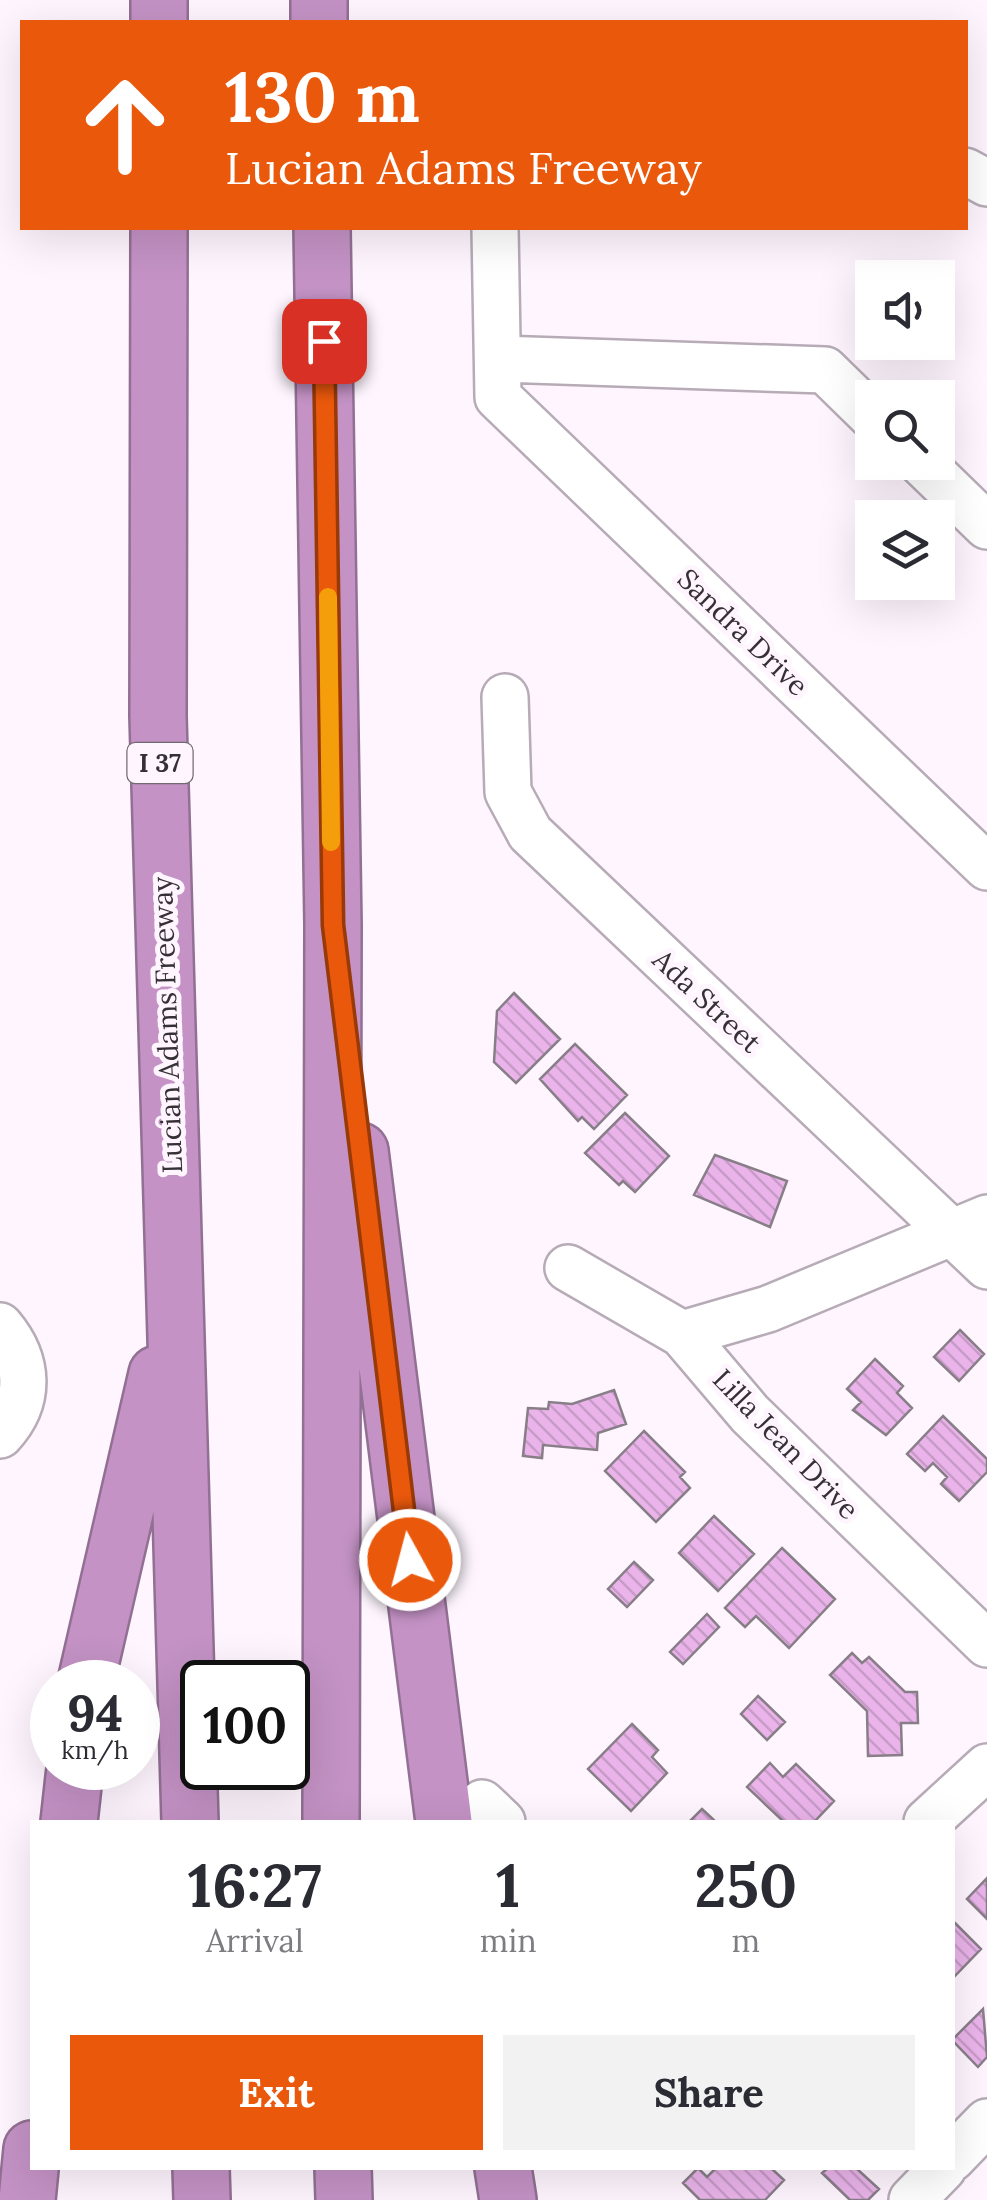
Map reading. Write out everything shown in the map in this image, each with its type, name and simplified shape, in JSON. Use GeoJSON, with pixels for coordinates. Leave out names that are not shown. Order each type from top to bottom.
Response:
{"type":"FeatureCollection","features":[{"type":"Feature","properties":{"kind":"highway","name":"Lucian Adams Freeway"},"geometry":{"type":"LineString","coordinates":[[158,230],[158,716],[190,1820]]}},
{"type":"Feature","properties":{"kind":"highway"},"geometry":{"type":"LineString","coordinates":[[322,230],[333,925],[331,1820]]}},
{"type":"Feature","properties":{"kind":"highway"},"geometry":{"type":"LineString","coordinates":[[333,925],[476,1816]]}},
{"type":"Feature","properties":{"kind":"highway"},"geometry":{"type":"LineString","coordinates":[[91,1660],[174,1298]]}},
{"type":"Feature","properties":{"kind":"highway"},"geometry":{"type":"LineString","coordinates":[[69,1820],[73,1790]]}},
{"type":"Feature","properties":{"kind":"highway"},"geometry":{"type":"LineString","coordinates":[[27,2200],[30,2169]]}},
{"type":"Feature","properties":{"kind":"highway"},"geometry":{"type":"LineString","coordinates":[[201,2170],[202,2200]]}},
{"type":"Feature","properties":{"kind":"highway"},"geometry":{"type":"LineString","coordinates":[[342,2170],[344,2200]]}},
{"type":"Feature","properties":{"kind":"highway"},"geometry":{"type":"LineString","coordinates":[[502,2170],[508,2200]]}},
{"type":"Feature","properties":{"kind":"street"},"geometry":{"type":"LineString","coordinates":[[495,230],[498,378],[825,370],[855,399]]}},
{"type":"Feature","properties":{"kind":"street","name":"Sandra Drive"},"geometry":{"type":"LineString","coordinates":[[498,378],[987,866]]}},
{"type":"Feature","properties":{"kind":"street"},"geometry":{"type":"LineString","coordinates":[[940,480],[987,526]]}},
{"type":"Feature","properties":{"kind":"street","name":"Ada Street"},"geometry":{"type":"LineString","coordinates":[[505,697],[508,792],[530,833],[969,1225],[987,1266]]}},
{"type":"Feature","properties":{"kind":"street"},"geometry":{"type":"LineString","coordinates":[[682,1334],[768,1309],[969,1225]]}},
{"type":"Feature","properties":{"kind":"street","name":"Lilla Jean Drive"},"geometry":{"type":"LineString","coordinates":[[568,1268],[682,1334],[750,1414],[987,1644]]}},
{"type":"Feature","properties":{"kind":"street"},"geometry":{"type":"LineString","coordinates":[[0,1326],[22,1359],[25,1379],[10,1418]]}},
{"type":"Feature","properties":{"kind":"street"},"geometry":{"type":"LineString","coordinates":[[929,1820],[987,1767]]}},
{"type":"Feature","properties":{"kind":"street"},"geometry":{"type":"LineString","coordinates":[[955,2155],[987,2122]]}},
{"type":"Feature","properties":{"kind":"street"},"geometry":{"type":"LineString","coordinates":[[912,2200],[941,2170]]}},
{"type":"Feature","properties":{"kind":"building"},"geometry":{"type":"Polygon","coordinates":[[[514,993],[560,1039],[516,1083],[494,1062],[497,1011],[514,993]]]}},
{"type":"Feature","properties":{"kind":"building"},"geometry":{"type":"Polygon","coordinates":[[[575,1044],[627,1095],[594,1129],[582,1117],[578,1121],[540,1079],[575,1044]]]}},
{"type":"Feature","properties":{"kind":"building"},"geometry":{"type":"Polygon","coordinates":[[[625,1113],[669,1156],[635,1192],[623,1181],[619,1185],[585,1153],[625,1113]]]}},
{"type":"Feature","properties":{"kind":"building"},"geometry":{"type":"Polygon","coordinates":[[[715,1155],[787,1181],[770,1227],[694,1195],[715,1155]]]}},
{"type":"Feature","properties":{"kind":"building"},"geometry":{"type":"Polygon","coordinates":[[[960,1330],[984,1354],[959,1381],[934,1357],[960,1330]]]}},
{"type":"Feature","properties":{"kind":"building"},"geometry":{"type":"Polygon","coordinates":[[[875,1359],[903,1386],[897,1393],[912,1408],[886,1435],[853,1410],[861,1402],[847,1389],[875,1359]]]}},
{"type":"Feature","properties":{"kind":"building"},"geometry":{"type":"Polygon","coordinates":[[[614,1390],[626,1424],[598,1433],[597,1450],[543,1445],[542,1458],[523,1456],[528,1408],[548,1409],[549,1402],[572,1404],[614,1390]]]}},
{"type":"Feature","properties":{"kind":"building"},"geometry":{"type":"Polygon","coordinates":[[[943,1416],[987,1459],[987,1472],[959,1501],[941,1484],[947,1477],[933,1463],[925,1471],[907,1454],[943,1416]]]}},
{"type":"Feature","properties":{"kind":"building"},"geometry":{"type":"Polygon","coordinates":[[[644,1431],[685,1472],[680,1477],[690,1488],[656,1522],[605,1471],[644,1431]]]}},
{"type":"Feature","properties":{"kind":"building"},"geometry":{"type":"Polygon","coordinates":[[[714,1516],[754,1554],[718,1591],[679,1553],[714,1516]]]}},
{"type":"Feature","properties":{"kind":"building"},"geometry":{"type":"Polygon","coordinates":[[[782,1548],[835,1599],[789,1648],[756,1616],[745,1627],[725,1608],[782,1548]]]}},
{"type":"Feature","properties":{"kind":"building"},"geometry":{"type":"Polygon","coordinates":[[[634,1562],[653,1580],[627,1607],[608,1589],[634,1562]]]}},
{"type":"Feature","properties":{"kind":"building"},"geometry":{"type":"Polygon","coordinates":[[[707,1614],[719,1627],[683,1664],[670,1652],[707,1614]]]}},
{"type":"Feature","properties":{"kind":"building"},"geometry":{"type":"Polygon","coordinates":[[[852,1653],[862,1663],[869,1657],[905,1692],[917,1692],[918,1723],[901,1723],[902,1755],[868,1756],[867,1711],[830,1675],[852,1653]]]}},
{"type":"Feature","properties":{"kind":"building"},"geometry":{"type":"Polygon","coordinates":[[[758,1696],[785,1722],[767,1740],[741,1714],[758,1696]]]}},
{"type":"Feature","properties":{"kind":"building"},"geometry":{"type":"Polygon","coordinates":[[[632,1724],[658,1750],[652,1757],[667,1773],[631,1811],[588,1769],[632,1724]]]}},
{"type":"Feature","properties":{"kind":"building"},"geometry":{"type":"Polygon","coordinates":[[[770,1763],[783,1777],[796,1764],[834,1801],[816,1820],[782,1820],[747,1787],[770,1763]]]}},
{"type":"Feature","properties":{"kind":"building"},"geometry":{"type":"Polygon","coordinates":[[[702,1809],[714,1820],[691,1820],[702,1809]]]}},
{"type":"Feature","properties":{"kind":"building"},"geometry":{"type":"Polygon","coordinates":[[[987,1878],[987,1919],[967,1899],[987,1878]]]}},
{"type":"Feature","properties":{"kind":"building"},"geometry":{"type":"Polygon","coordinates":[[[955,1923],[981,1949],[955,1976],[955,1923]]]}},
{"type":"Feature","properties":{"kind":"building"},"geometry":{"type":"Polygon","coordinates":[[[983,2009],[987,2057],[978,2067],[955,2043],[955,2037],[983,2009]]]}},
{"type":"Feature","properties":{"kind":"building"},"geometry":{"type":"Polygon","coordinates":[[[696,2170],[707,2177],[714,2170],[773,2170],[784,2180],[765,2200],[700,2200],[683,2183],[696,2170]]]}},
{"type":"Feature","properties":{"kind":"building"},"geometry":{"type":"Polygon","coordinates":[[[858,2170],[879,2189],[868,2200],[850,2200],[822,2173],[858,2170]]]}},
{"type":"Feature","properties":{"kind":"slow traffic"},"geometry":{"type":"LineString","coordinates":[[328,597],[331,842]]}},
{"type":"Feature","properties":{"kind":"route"},"geometry":{"type":"LineString","coordinates":[[324,341],[333,925],[410,1560]]}}]}
